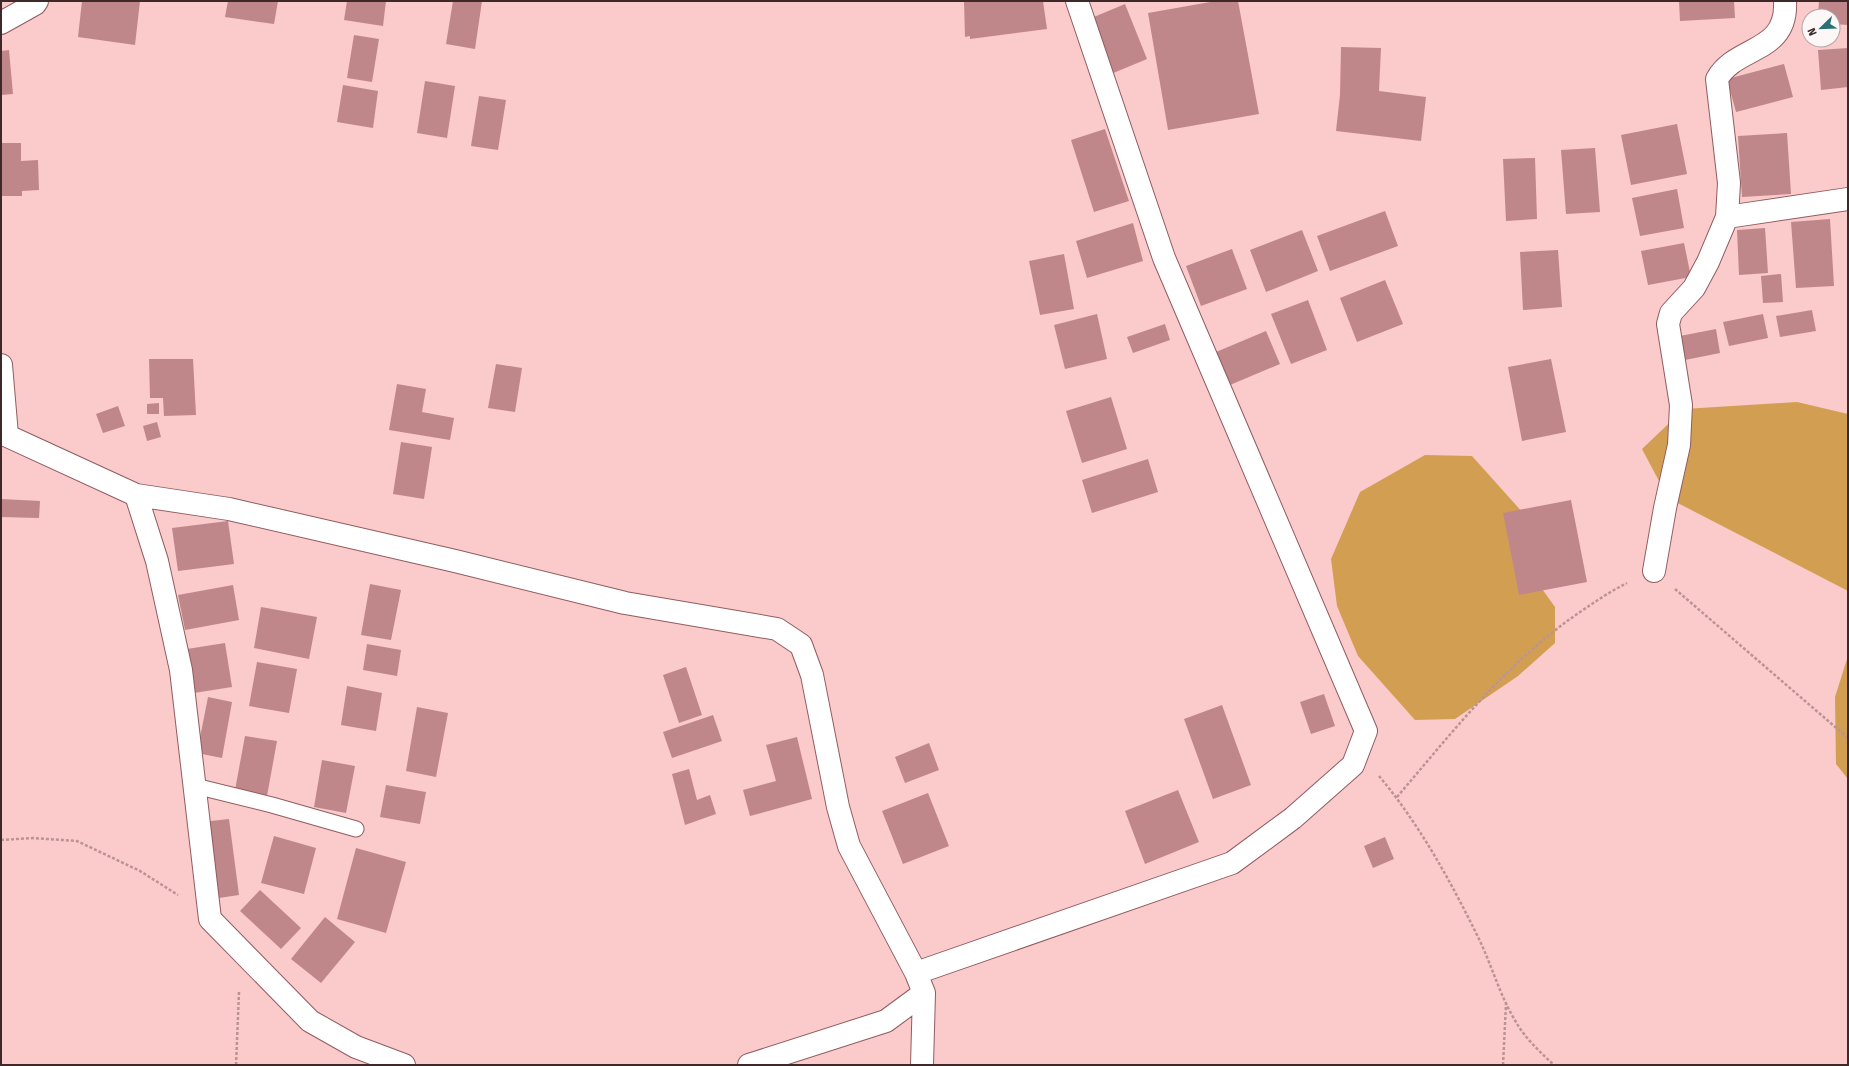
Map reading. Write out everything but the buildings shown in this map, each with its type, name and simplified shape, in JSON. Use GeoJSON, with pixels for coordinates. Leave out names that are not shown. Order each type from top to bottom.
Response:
{"type":"FeatureCollection","features":[{"type":"Feature","properties":{"kind":"street"},"geometry":{"type":"LineString","coordinates":[[1,22],[35,4],[37,1]]}},
{"type":"Feature","properties":{"kind":"street"},"geometry":{"type":"LineString","coordinates":[[916,973],[1232,863],[1293,818],[1353,765],[1366,731],[1164,258],[1077,1]]}},
{"type":"Feature","properties":{"kind":"street"},"geometry":{"type":"LineString","coordinates":[[1654,571],[1665,508],[1679,445],[1681,406],[1668,324],[1671,314],[1694,288],[1708,262],[1727,217],[1729,183],[1717,79],[1722,69],[1776,36],[1783,22],[1785,1]]}},
{"type":"Feature","properties":{"kind":"street"},"geometry":{"type":"LineString","coordinates":[[1727,217],[1848,199]]}},
{"type":"Feature","properties":{"kind":"street"},"geometry":{"type":"LineString","coordinates":[[1,365],[4,434],[136,495],[229,509],[455,561],[625,603],[777,629],[801,645],[812,675],[838,807],[849,846],[916,973],[924,993],[922,1065]]}},
{"type":"Feature","properties":{"kind":"street"},"geometry":{"type":"LineString","coordinates":[[136,495],[157,561],[181,670],[210,918],[310,1021],[356,1047],[404,1065]]}},
{"type":"Feature","properties":{"kind":"street"},"geometry":{"type":"LineString","coordinates":[[749,1065],[886,1021],[924,993]]}},
{"type":"Feature","properties":{"kind":"lane"},"geometry":{"type":"LineString","coordinates":[[195,786],[272,805],[356,829]]}},
{"type":"Feature","properties":{"kind":"path"},"geometry":{"type":"LineString","coordinates":[[1554,1065],[1539,1052],[1516,1023],[1506,1004],[1479,940],[1456,895],[1418,828],[1397,797],[1495,683],[1537,644],[1574,616],[1617,588],[1654,571],[1848,738]]}},
{"type":"Feature","properties":{"kind":"path"},"geometry":{"type":"LineString","coordinates":[[1,840],[33,838],[77,841],[140,871],[190,903],[210,918]]}},
{"type":"Feature","properties":{"kind":"path"},"geometry":{"type":"LineString","coordinates":[[236,1065],[241,950]]}},
{"type":"Feature","properties":{"kind":"path"},"geometry":{"type":"LineString","coordinates":[[1503,1065],[1506,1004]]}},
{"type":"Feature","properties":{"kind":"shaded area"},"geometry":{"type":"Polygon","coordinates":[[[1797,402],[1848,414],[1848,591],[1668,498],[1642,449],[1684,409],[1797,402]]]}},
{"type":"Feature","properties":{"kind":"shaded area"},"geometry":{"type":"Polygon","coordinates":[[[1425,455],[1472,456],[1524,514],[1527,568],[1555,607],[1555,643],[1518,676],[1455,719],[1415,720],[1358,656],[1337,606],[1331,559],[1360,492],[1425,455]]]}},
{"type":"Feature","properties":{"kind":"shaded area"},"geometry":{"type":"Polygon","coordinates":[[[1848,656],[1848,779],[1836,764],[1835,697],[1848,656]]]}}]}
